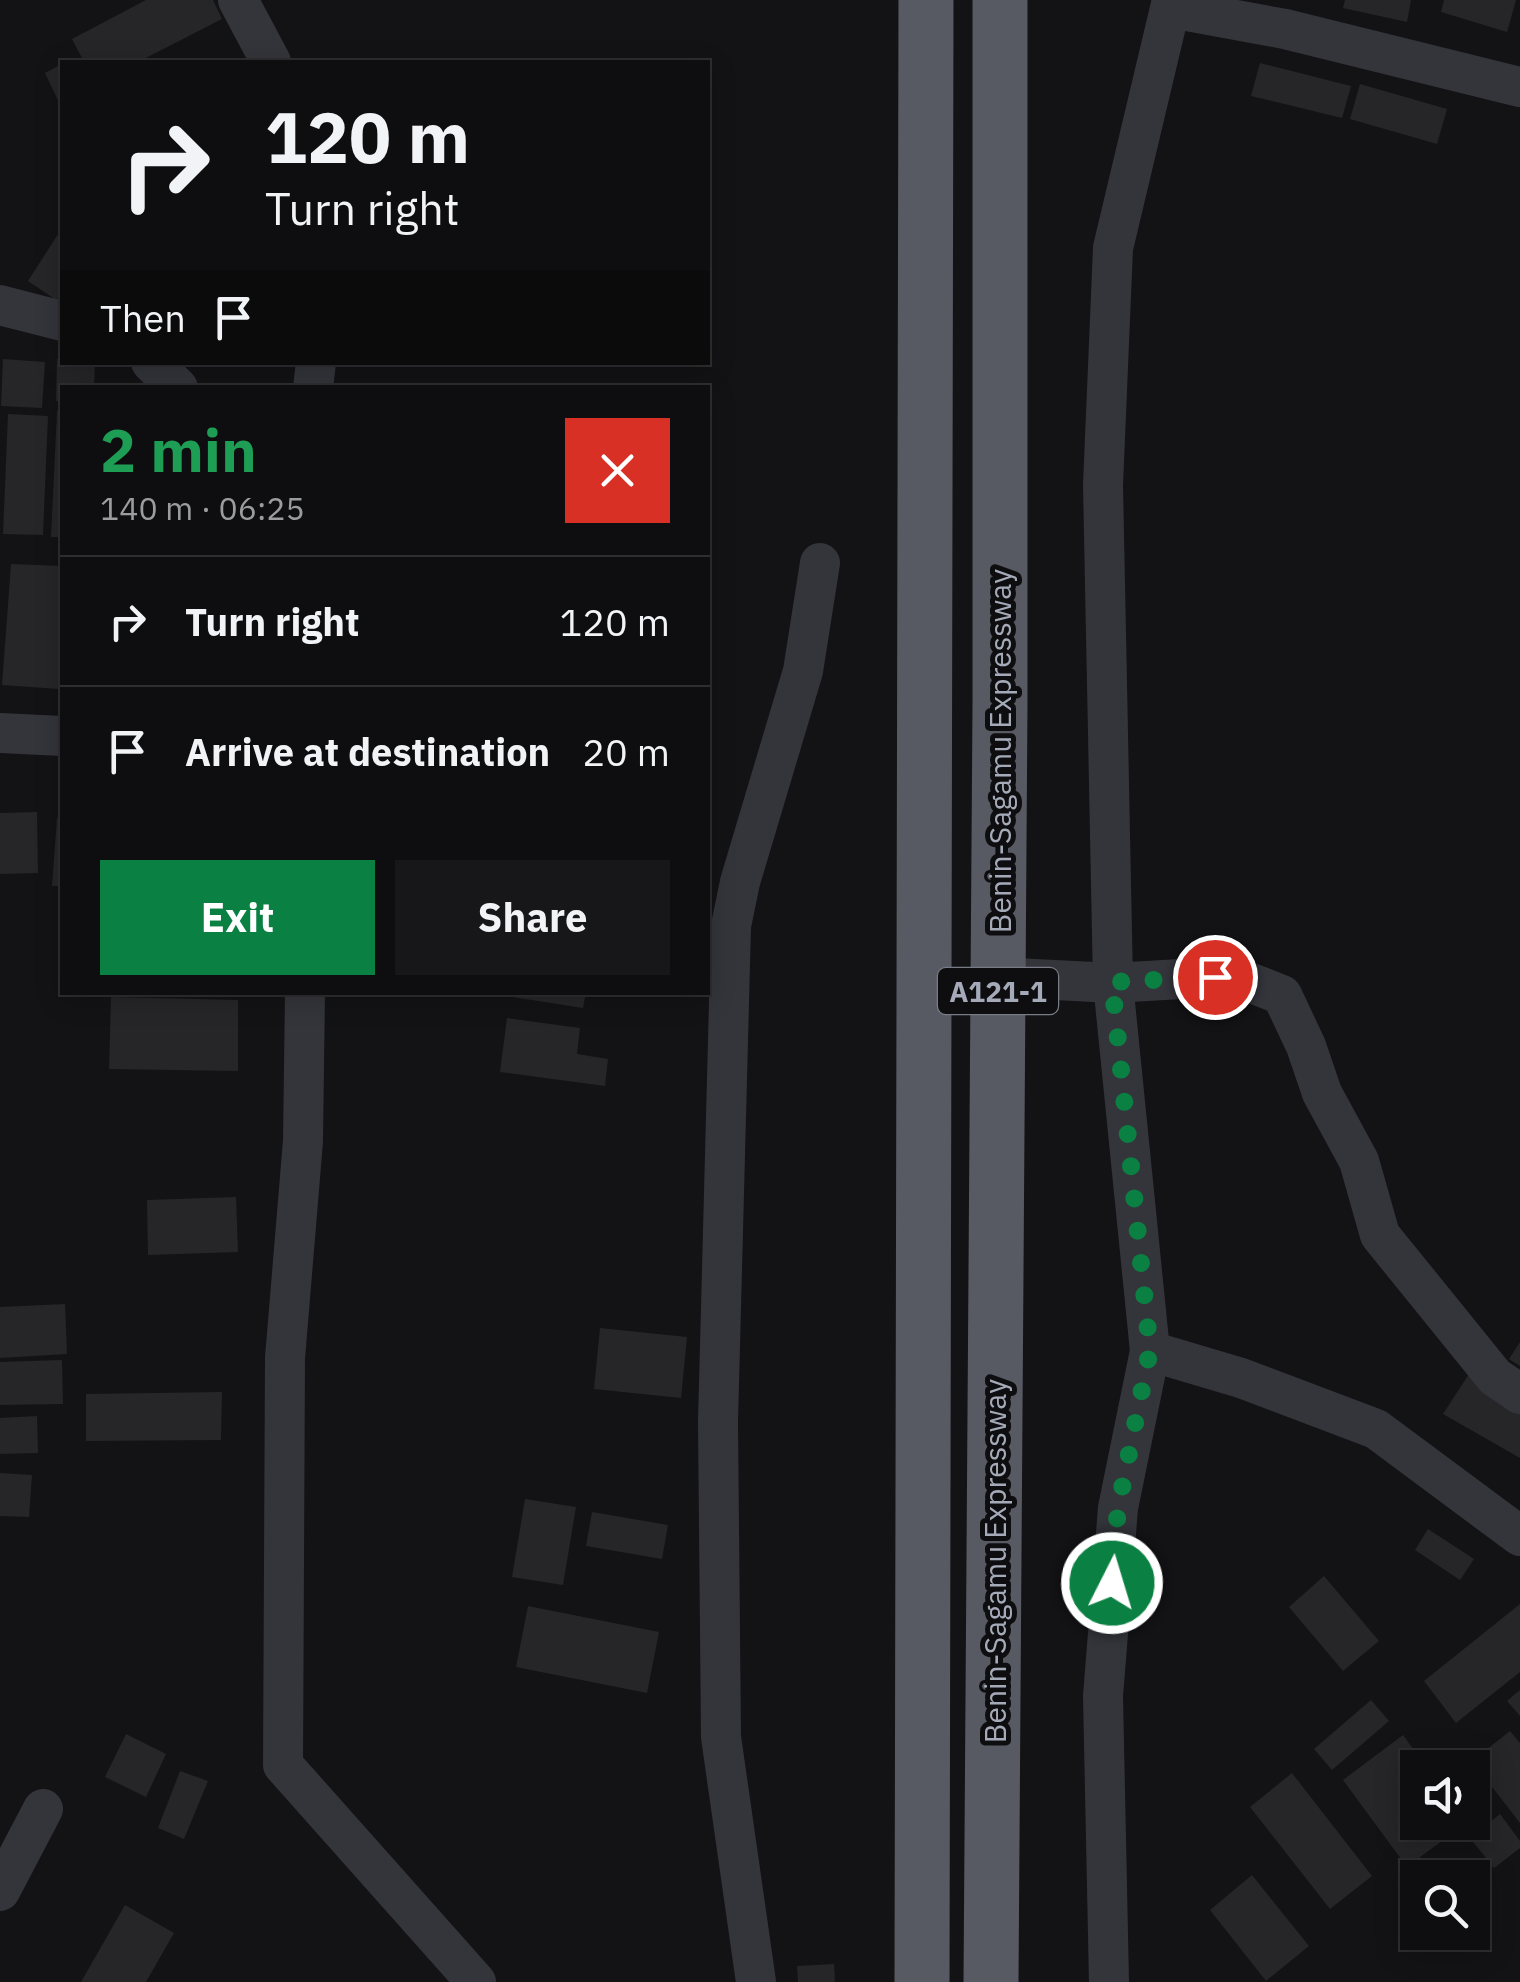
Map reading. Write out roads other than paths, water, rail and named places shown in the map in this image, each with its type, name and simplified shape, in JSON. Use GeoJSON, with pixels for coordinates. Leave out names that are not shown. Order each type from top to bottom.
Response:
{"type":"FeatureCollection","features":[{"type":"Feature","properties":{"kind":"highway","name":"A121-1"},"geometry":{"type":"LineString","coordinates":[[922,1982],[926,0]]}},
{"type":"Feature","properties":{"kind":"highway","name":"Benin-Sagamu Expressway"},"geometry":{"type":"LineString","coordinates":[[991,1982],[1000,0]]}},
{"type":"Feature","properties":{"kind":"street"},"geometry":{"type":"LineString","coordinates":[[238,0],[270,60]]}},
{"type":"Feature","properties":{"kind":"street"},"geometry":{"type":"LineString","coordinates":[[1172,4],[1338,25],[1520,72]]}},
{"type":"Feature","properties":{"kind":"street"},"geometry":{"type":"LineString","coordinates":[[1172,4],[1520,87]]}},
{"type":"Feature","properties":{"kind":"street"},"geometry":{"type":"LineString","coordinates":[[1109,1982],[1103,1696],[1118,1508],[1150,1350],[1112,982],[1103,484],[1112,248],[1172,4]]}},
{"type":"Feature","properties":{"kind":"street"},"geometry":{"type":"LineString","coordinates":[[0,305],[60,320]]}},
{"type":"Feature","properties":{"kind":"street"},"geometry":{"type":"LineString","coordinates":[[153,365],[175,385]]}},
{"type":"Feature","properties":{"kind":"street"},"geometry":{"type":"LineString","coordinates":[[756,1982],[721,1738],[718,1422],[732,926],[740,882],[803,670],[820,563]]}},
{"type":"Feature","properties":{"kind":"street"},"geometry":{"type":"LineString","coordinates":[[0,733],[60,736]]}},
{"type":"Feature","properties":{"kind":"street"},"geometry":{"type":"LineString","coordinates":[[998,977],[1112,982],[1215,977],[1254,984],[1282,995],[1322,1092],[1358,1162],[1380,1235],[1495,1377],[1520,1394]]}},
{"type":"Feature","properties":{"kind":"street"},"geometry":{"type":"LineString","coordinates":[[305,995],[302,1140],[285,1358],[282,1765],[476,1982]]}},
{"type":"Feature","properties":{"kind":"street"},"geometry":{"type":"LineString","coordinates":[[1150,1350],[1241,1378],[1376,1429],[1518,1530]]}},
{"type":"Feature","properties":{"kind":"street"},"geometry":{"type":"LineString","coordinates":[[0,1891],[43,1808]]}}]}
